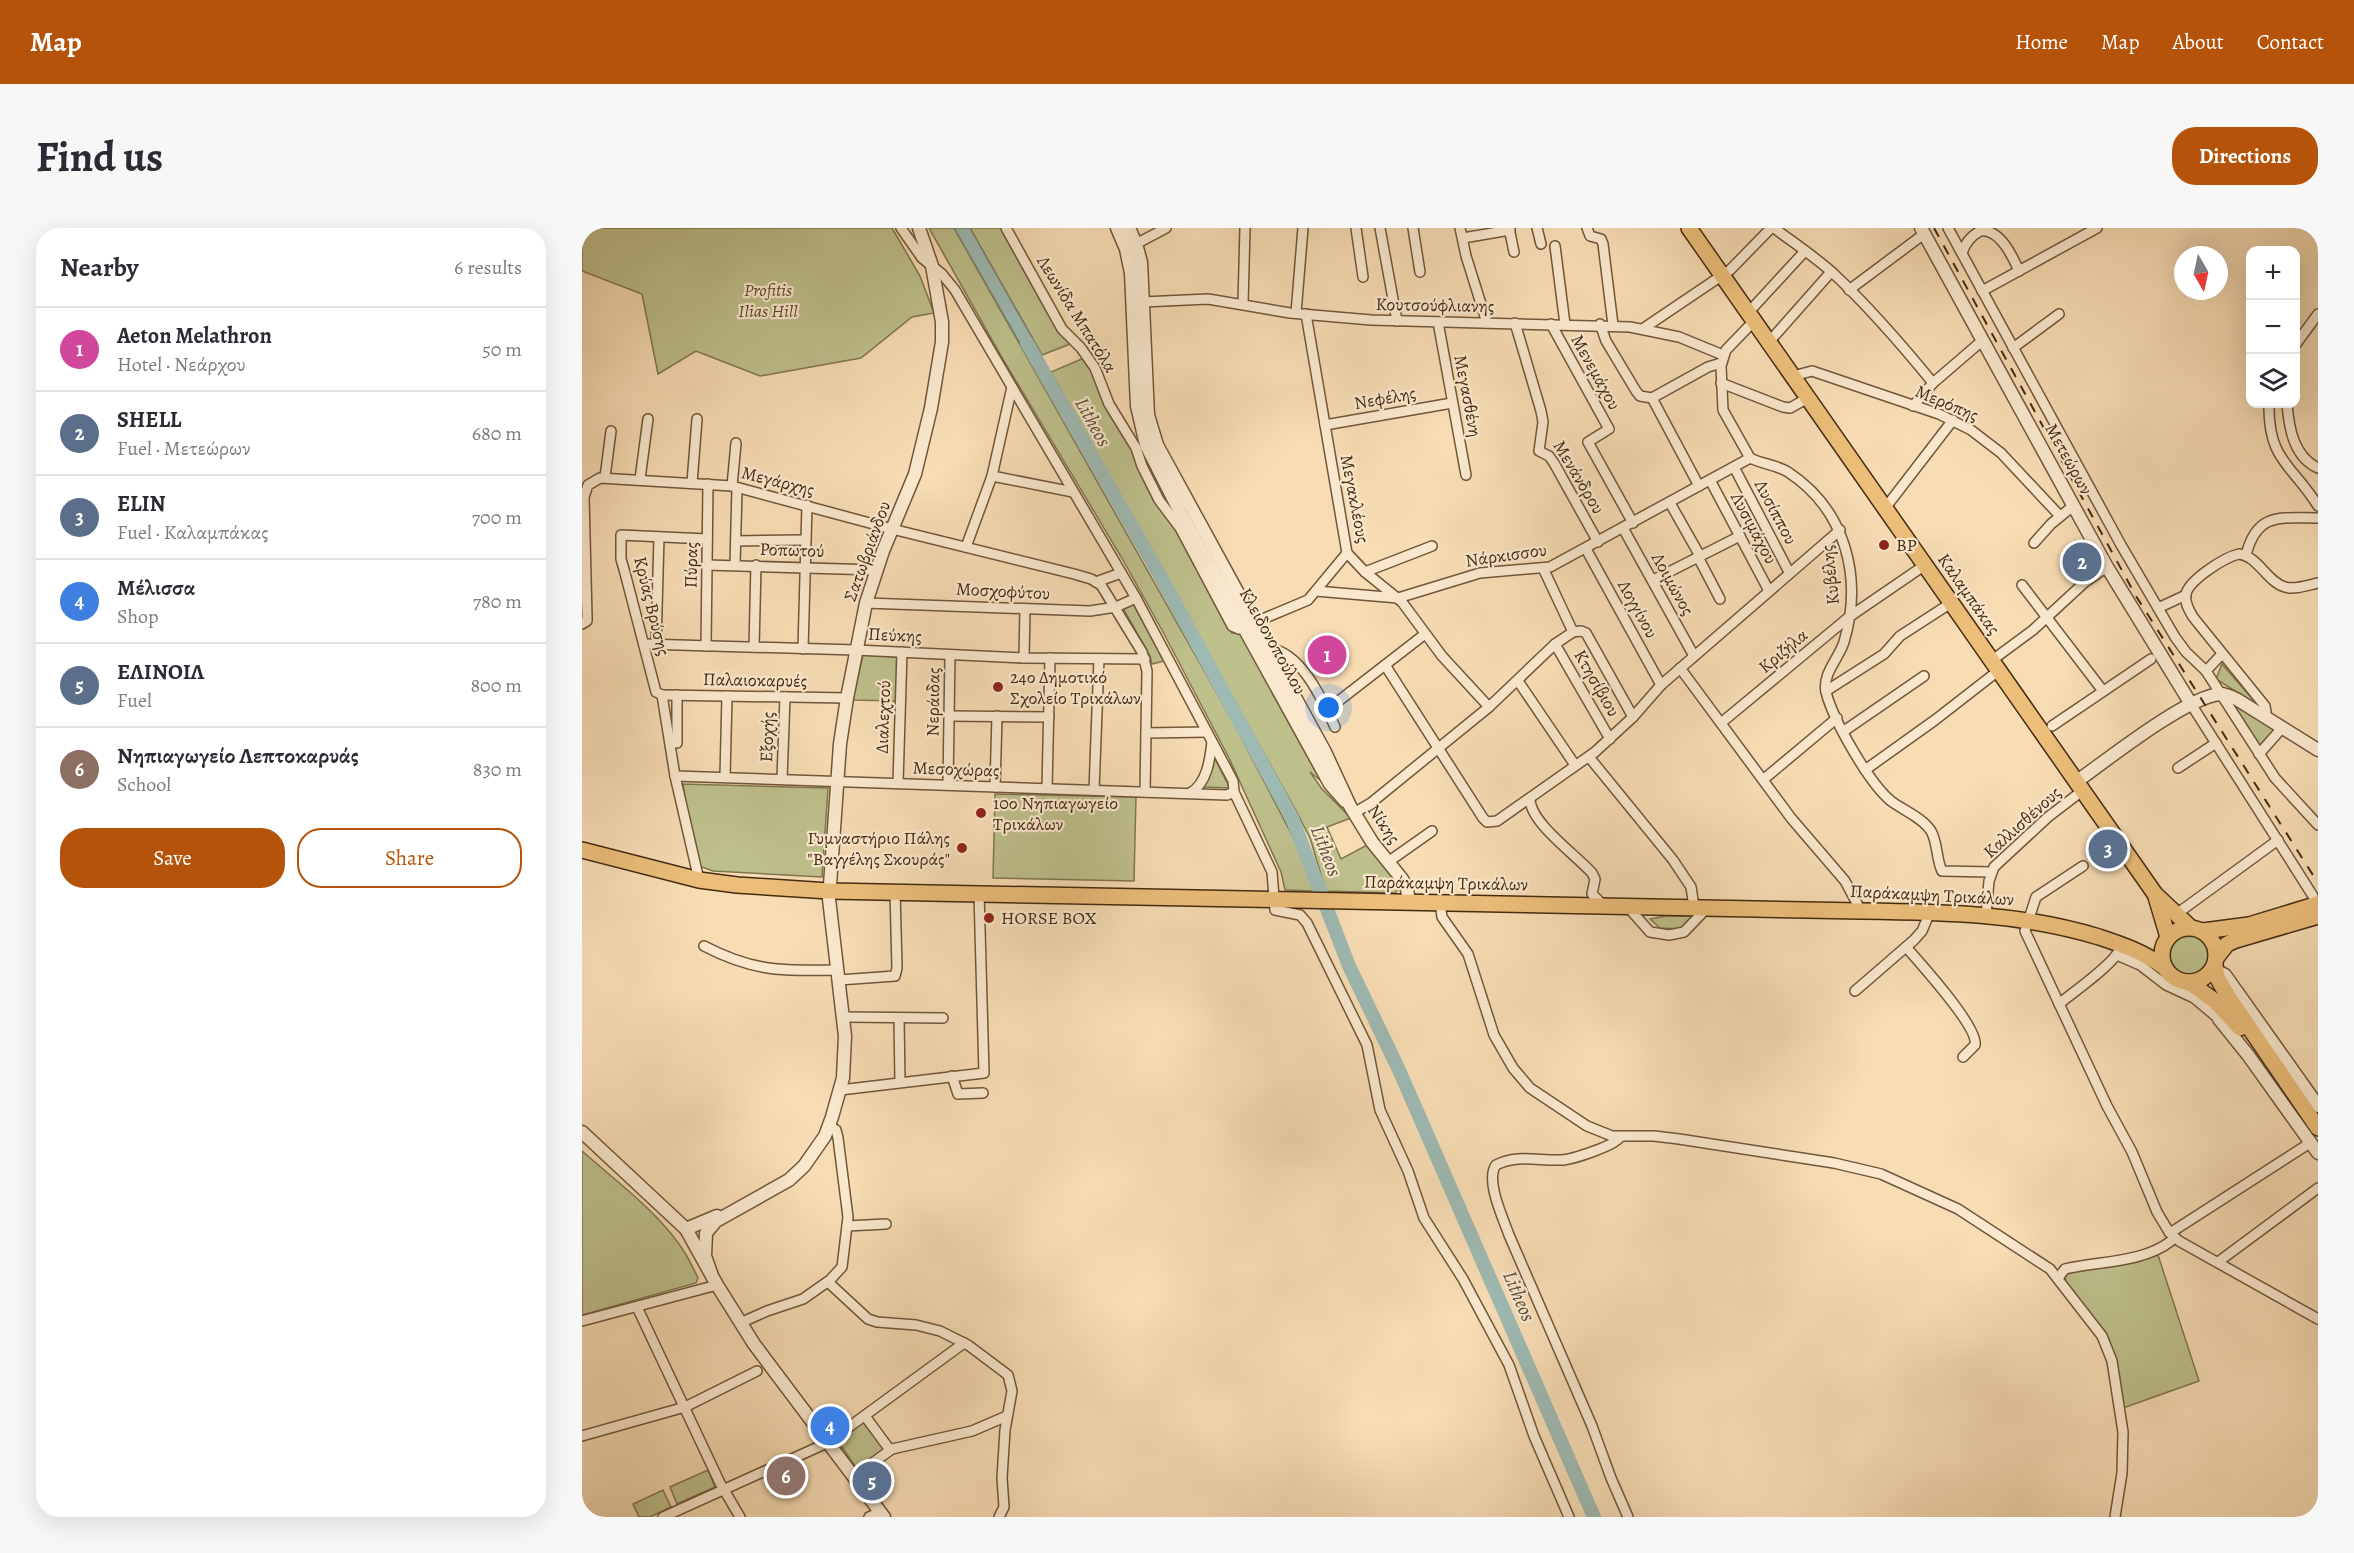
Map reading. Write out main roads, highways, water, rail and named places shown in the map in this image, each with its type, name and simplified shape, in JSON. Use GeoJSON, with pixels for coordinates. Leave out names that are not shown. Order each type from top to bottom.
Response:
{"type":"FeatureCollection","features":[{"type":"Feature","properties":{"kind":"main road","name":"Καλαμπάκας"},"geometry":{"type":"LineString","coordinates":[[1689,228],[2155,894],[2197,929]]}},
{"type":"Feature","properties":{"kind":"main road","name":"Παράκαμψη Τρικάλων"},"geometry":{"type":"LineString","coordinates":[[582,850],[699,880],[829,891],[1930,912],[1986,915],[2032,921],[2076,930],[2123,949],[2156,946],[2166,940]]}},
{"type":"Feature","properties":{"kind":"main road","name":"Καλαμπάκας"},"geometry":{"type":"LineString","coordinates":[[2155,894],[2166,940]]}},
{"type":"Feature","properties":{"kind":"main road"},"geometry":{"type":"LineString","coordinates":[[2165,968],[2162,953],[2166,940],[2177,930],[2249,925],[2316,900]]}},
{"type":"Feature","properties":{"kind":"main road"},"geometry":{"type":"LineString","coordinates":[[2189,982],[2204,978],[2228,944],[2318,916]]}},
{"type":"Feature","properties":{"kind":"main road"},"geometry":{"type":"LineString","coordinates":[[2197,929],[2214,943],[2217,977],[2227,995],[2318,1128]]}},
{"type":"Feature","properties":{"kind":"main road"},"geometry":{"type":"LineString","coordinates":[[2123,949],[2165,968],[2175,978],[2189,982],[2202,990],[2222,1016],[2269,1058]]}},
{"type":"Feature","properties":{"kind":"water"},"geometry":{"type":"Polygon","coordinates":[[[954,228],[970,228],[1042,355],[1030,361],[954,228]]]}},
{"type":"Feature","properties":{"kind":"waterway","name":"Litheos"},"geometry":{"type":"LineString","coordinates":[[1027,343],[1158,572],[1292,818],[1349,966],[1399,1070],[1594,1517]]}},
{"type":"Feature","properties":{"kind":"railway"},"geometry":{"type":"LineString","coordinates":[[1934,228],[2136,596],[2318,883]]}},
{"type":"Feature","properties":{"kind":"place","name":"BP"},"geometry":{"type":"Point","coordinates":[1884,545]}},
{"type":"Feature","properties":{"kind":"place","name":"SHELL"},"geometry":{"type":"Point","coordinates":[2082,562]}},
{"type":"Feature","properties":{"kind":"place","name":"Aeton Melathron"},"geometry":{"type":"Point","coordinates":[1327,655]}},
{"type":"Feature","properties":{"kind":"place","name":"24ο Δημοτικό Σχολείο Τρικάλων"},"geometry":{"type":"Point","coordinates":[998,687]}},
{"type":"Feature","properties":{"kind":"place","name":"10ο Νηπιαγωγείο Τρικάλων"},"geometry":{"type":"Point","coordinates":[981,813]}},
{"type":"Feature","properties":{"kind":"place","name":"Γυμναστήριο Πάλης \"Βαγγέλης Σκουράς\""},"geometry":{"type":"Point","coordinates":[962,848]}},
{"type":"Feature","properties":{"kind":"place","name":"ELIN"},"geometry":{"type":"Point","coordinates":[2108,849]}},
{"type":"Feature","properties":{"kind":"place","name":"HORSE BOX"},"geometry":{"type":"Point","coordinates":[989,918]}},
{"type":"Feature","properties":{"kind":"place","name":"Μέλισσα"},"geometry":{"type":"Point","coordinates":[830,1426]}},
{"type":"Feature","properties":{"kind":"place","name":"Νηπιαγωγείο Λεπτοκαρυάς"},"geometry":{"type":"Point","coordinates":[786,1476]}},
{"type":"Feature","properties":{"kind":"place","name":"ΕΛΙΝΟΙΛ"},"geometry":{"type":"Point","coordinates":[872,1481]}},
{"type":"Feature","properties":{"kind":"park label","name":"Profitis Ilias Hill"},"geometry":{"type":"Point","coordinates":[768,300]}}]}
